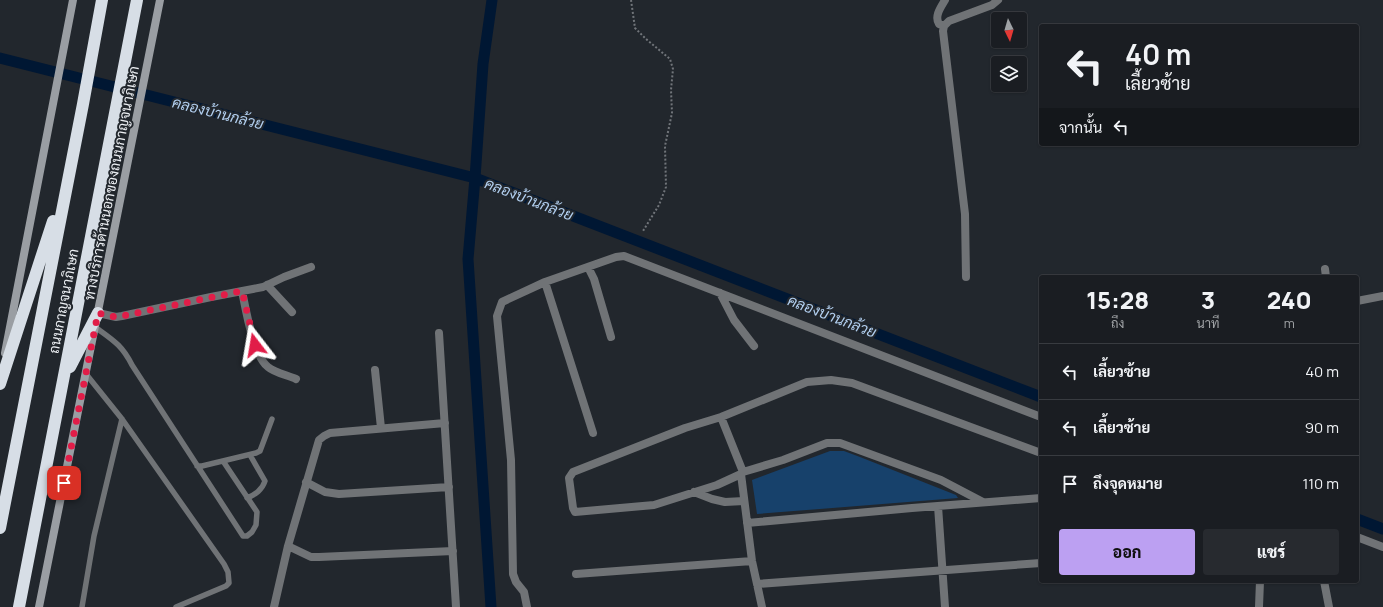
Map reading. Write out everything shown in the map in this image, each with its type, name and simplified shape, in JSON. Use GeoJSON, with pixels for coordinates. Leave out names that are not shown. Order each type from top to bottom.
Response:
{"type":"FeatureCollection","features":[{"type":"Feature","properties":{"kind":"highway","name":"ถนนกาญจนาภิเษก"},"geometry":{"type":"LineString","coordinates":[[0,528],[102,0]]}},
{"type":"Feature","properties":{"kind":"highway","name":"ถนนกาญจนาภิเษก"},"geometry":{"type":"LineString","coordinates":[[19,607],[137,0]]}},
{"type":"Feature","properties":{"kind":"highway"},"geometry":{"type":"LineString","coordinates":[[0,382],[69,172]]}},
{"type":"Feature","properties":{"kind":"highway"},"geometry":{"type":"LineString","coordinates":[[64,378],[98,313]]}},
{"type":"Feature","properties":{"kind":"main road"},"geometry":{"type":"LineString","coordinates":[[0,382],[73,0]]}},
{"type":"Feature","properties":{"kind":"main road","name":"ทางบริการด้านนอกของถนนกาญจนาภิเษก"},"geometry":{"type":"LineString","coordinates":[[39,607],[160,0]]}},
{"type":"Feature","properties":{"kind":"street"},"geometry":{"type":"LineString","coordinates":[[944,26],[939,24],[937,14],[945,0]]}},
{"type":"Feature","properties":{"kind":"street"},"geometry":{"type":"LineString","coordinates":[[966,278],[965,214],[943,31],[944,26],[949,20],[992,5],[998,0]]}},
{"type":"Feature","properties":{"kind":"street"},"geometry":{"type":"LineString","coordinates":[[528,607],[524,592],[516,582],[513,574],[511,460],[497,316],[502,302],[545,282],[616,257],[624,256],[1039,416]]}},
{"type":"Feature","properties":{"kind":"street"},"geometry":{"type":"LineString","coordinates":[[98,313],[116,317],[263,288],[284,277],[311,267]]}},
{"type":"Feature","properties":{"kind":"street"},"geometry":{"type":"LineString","coordinates":[[588,267],[594,279],[611,337]]}},
{"type":"Feature","properties":{"kind":"street"},"geometry":{"type":"LineString","coordinates":[[545,282],[593,433]]}},
{"type":"Feature","properties":{"kind":"street"},"geometry":{"type":"LineString","coordinates":[[267,285],[292,312]]}},
{"type":"Feature","properties":{"kind":"street"},"geometry":{"type":"LineString","coordinates":[[242,291],[255,345],[263,362],[268,368],[296,379]]}},
{"type":"Feature","properties":{"kind":"street"},"geometry":{"type":"LineString","coordinates":[[720,293],[734,320],[754,346]]}},
{"type":"Feature","properties":{"kind":"street"},"geometry":{"type":"LineString","coordinates":[[1359,301],[1383,296]]}},
{"type":"Feature","properties":{"kind":"street"},"geometry":{"type":"LineString","coordinates":[[439,333],[456,607]]}},
{"type":"Feature","properties":{"kind":"street"},"geometry":{"type":"LineString","coordinates":[[375,370],[381,428]]}},
{"type":"Feature","properties":{"kind":"street"},"geometry":{"type":"LineString","coordinates":[[983,502],[941,480],[840,443],[828,443],[783,460],[742,473],[717,485],[654,505],[578,513],[575,512],[573,508],[570,478],[573,472],[685,428],[721,417],[807,382],[831,380],[852,383],[1039,452]]}},
{"type":"Feature","properties":{"kind":"street"},"geometry":{"type":"LineString","coordinates":[[721,417],[742,473],[744,501],[752,560],[762,607]]}},
{"type":"Feature","properties":{"kind":"street"},"geometry":{"type":"LineString","coordinates":[[274,607],[288,546],[319,440],[330,433],[445,423]]}},
{"type":"Feature","properties":{"kind":"street"},"geometry":{"type":"LineString","coordinates":[[306,482],[325,492],[339,494],[449,487]]}},
{"type":"Feature","properties":{"kind":"street"},"geometry":{"type":"LineString","coordinates":[[694,492],[725,502],[744,501]]}},
{"type":"Feature","properties":{"kind":"street"},"geometry":{"type":"LineString","coordinates":[[747,523],[1039,498]]}},
{"type":"Feature","properties":{"kind":"street"},"geometry":{"type":"LineString","coordinates":[[938,506],[945,607]]}},
{"type":"Feature","properties":{"kind":"street"},"geometry":{"type":"LineString","coordinates":[[1359,538],[1383,547]]}},
{"type":"Feature","properties":{"kind":"street"},"geometry":{"type":"LineString","coordinates":[[288,546],[311,557],[319,558],[452,551]]}},
{"type":"Feature","properties":{"kind":"street"},"geometry":{"type":"LineString","coordinates":[[576,574],[752,560]]}},
{"type":"Feature","properties":{"kind":"street"},"geometry":{"type":"LineString","coordinates":[[757,584],[1039,563]]}},
{"type":"Feature","properties":{"kind":"street"},"geometry":{"type":"LineString","coordinates":[[1259,607],[1260,583]]}},
{"type":"Feature","properties":{"kind":"street"},"geometry":{"type":"LineString","coordinates":[[1324,583],[1329,607]]}},
{"type":"Feature","properties":{"kind":"lane"},"geometry":{"type":"LineString","coordinates":[[95,327],[125,352],[242,536],[247,536],[252,532],[256,525],[256,512],[223,462]]}},
{"type":"Feature","properties":{"kind":"lane"},"geometry":{"type":"LineString","coordinates":[[86,374],[122,419],[224,564],[228,572],[229,583],[226,586],[176,607]]}},
{"type":"Feature","properties":{"kind":"lane"},"geometry":{"type":"LineString","coordinates":[[82,607],[94,536],[122,419]]}},
{"type":"Feature","properties":{"kind":"lane"},"geometry":{"type":"LineString","coordinates":[[197,466],[223,462],[260,451],[272,419]]}},
{"type":"Feature","properties":{"kind":"lane"},"geometry":{"type":"LineString","coordinates":[[247,498],[257,493],[265,481],[250,455]]}},
{"type":"Feature","properties":{"kind":"path"},"geometry":{"type":"LineString","coordinates":[[631,0],[636,28],[646,39],[670,59],[673,69],[671,93],[672,113],[665,146],[666,185],[659,205],[643,231]]}},
{"type":"Feature","properties":{"kind":"shaded area"},"geometry":{"type":"Polygon","coordinates":[[[830,451],[844,451],[956,495],[958,498],[757,514],[752,480],[830,451]]]}},
{"type":"Feature","properties":{"kind":"waterway"},"geometry":{"type":"LineString","coordinates":[[491,607],[468,259],[483,64],[492,0]]}},
{"type":"Feature","properties":{"kind":"waterway","name":"คลองบ้านกล้วย"},"geometry":{"type":"LineString","coordinates":[[0,58],[475,178],[1039,396]]}},
{"type":"Feature","properties":{"kind":"waterway","name":"คลองบ้านกล้วย"},"geometry":{"type":"LineString","coordinates":[[1359,520],[1383,529]]}},
{"type":"Feature","properties":{"kind":"route"},"geometry":{"type":"LineString","coordinates":[[64,483],[98,313],[116,317],[242,291],[255,345]]}}]}
